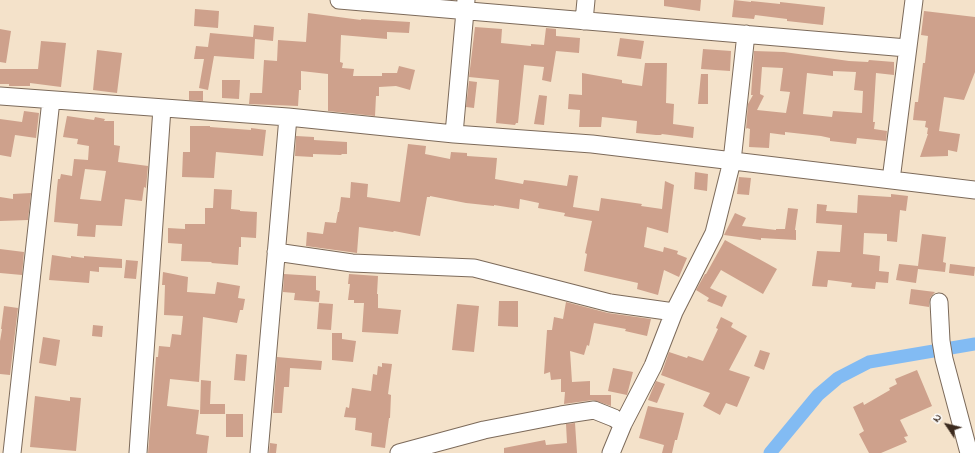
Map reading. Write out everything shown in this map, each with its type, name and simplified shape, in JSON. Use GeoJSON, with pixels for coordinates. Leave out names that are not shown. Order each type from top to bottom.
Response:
{"type":"FeatureCollection","features":[{"type":"Feature","properties":{"kind":"street"},"geometry":{"type":"LineString","coordinates":[[339,0],[466,5],[584,21],[907,48]]}},
{"type":"Feature","properties":{"kind":"street"},"geometry":{"type":"LineString","coordinates":[[584,21],[586,0]]}},
{"type":"Feature","properties":{"kind":"street"},"geometry":{"type":"LineString","coordinates":[[891,180],[914,0]]}},
{"type":"Feature","properties":{"kind":"street"},"geometry":{"type":"LineString","coordinates":[[454,134],[466,5]]}},
{"type":"Feature","properties":{"kind":"street"},"geometry":{"type":"LineString","coordinates":[[611,453],[623,424],[652,366],[674,312],[714,233],[732,161],[746,34]]}},
{"type":"Feature","properties":{"kind":"street"},"geometry":{"type":"LineString","coordinates":[[0,96],[288,117],[454,134],[592,144],[975,190]]}},
{"type":"Feature","properties":{"kind":"street"},"geometry":{"type":"LineString","coordinates":[[12,453],[51,100]]}},
{"type":"Feature","properties":{"kind":"street"},"geometry":{"type":"LineString","coordinates":[[138,453],[162,108]]}},
{"type":"Feature","properties":{"kind":"street"},"geometry":{"type":"LineString","coordinates":[[259,453],[288,117]]}},
{"type":"Feature","properties":{"kind":"street"},"geometry":{"type":"LineString","coordinates":[[276,252],[352,263],[474,268],[610,303],[674,312]]}},
{"type":"Feature","properties":{"kind":"street"},"geometry":{"type":"LineString","coordinates":[[939,302],[941,341],[944,358],[969,453]]}},
{"type":"Feature","properties":{"kind":"street"},"geometry":{"type":"LineString","coordinates":[[399,453],[484,430],[594,410],[614,418],[623,424]]}},
{"type":"Feature","properties":{"kind":"building"},"geometry":{"type":"Polygon","coordinates":[[[664,0],[701,0],[700,11],[664,6],[664,0]]]}},
{"type":"Feature","properties":{"kind":"building"},"geometry":{"type":"Polygon","coordinates":[[[734,0],[780,4],[780,2],[825,7],[823,25],[787,21],[787,19],[755,15],[754,19],[732,17],[734,0]]]}},
{"type":"Feature","properties":{"kind":"building"},"geometry":{"type":"Polygon","coordinates":[[[195,9],[219,11],[218,28],[194,26],[195,9]]]}},
{"type":"Feature","properties":{"kind":"building"},"geometry":{"type":"Polygon","coordinates":[[[924,11],[975,17],[975,72],[964,100],[944,97],[939,131],[960,134],[957,152],[948,150],[948,156],[920,157],[928,134],[928,128],[925,127],[926,121],[913,120],[915,102],[918,102],[923,63],[925,63],[928,36],[921,35],[924,11]]]}},
{"type":"Feature","properties":{"kind":"building"},"geometry":{"type":"Polygon","coordinates":[[[308,13],[361,20],[410,22],[409,33],[387,32],[387,39],[341,35],[340,62],[343,63],[342,68],[354,69],[353,76],[382,76],[382,73],[397,73],[399,66],[415,70],[410,90],[396,86],[379,87],[379,96],[376,96],[375,116],[328,111],[328,74],[301,71],[301,90],[299,90],[298,106],[249,104],[250,93],[262,93],[264,60],[277,61],[278,40],[306,42],[308,13]]]}},
{"type":"Feature","properties":{"kind":"building"},"geometry":{"type":"Polygon","coordinates":[[[254,25],[274,27],[273,41],[255,39],[254,59],[214,56],[208,90],[199,88],[204,59],[194,59],[196,46],[208,47],[210,33],[253,37],[254,25]]]}},
{"type":"Feature","properties":{"kind":"building"},"geometry":{"type":"Polygon","coordinates":[[[475,27],[502,29],[501,43],[531,46],[531,44],[544,45],[546,28],[556,29],[556,36],[580,38],[579,53],[556,51],[551,82],[542,80],[544,67],[524,65],[518,123],[515,125],[496,123],[499,80],[469,77],[475,27]]]}},
{"type":"Feature","properties":{"kind":"building"},"geometry":{"type":"Polygon","coordinates":[[[0,29],[11,31],[6,63],[0,62],[0,29]]]}},
{"type":"Feature","properties":{"kind":"building"},"geometry":{"type":"Polygon","coordinates":[[[620,38],[644,41],[641,59],[617,56],[620,38]]]}},
{"type":"Feature","properties":{"kind":"building"},"geometry":{"type":"Polygon","coordinates":[[[41,41],[66,43],[61,87],[30,83],[30,86],[9,86],[9,84],[0,84],[0,69],[38,69],[41,41]]]}},
{"type":"Feature","properties":{"kind":"building"},"geometry":{"type":"Polygon","coordinates":[[[703,49],[731,51],[730,71],[701,69],[703,49]]]}},
{"type":"Feature","properties":{"kind":"building"},"geometry":{"type":"Polygon","coordinates":[[[97,50],[122,53],[117,93],[93,90],[97,50]]]}},
{"type":"Feature","properties":{"kind":"building"},"geometry":{"type":"Polygon","coordinates":[[[754,51],[784,52],[849,61],[868,62],[869,60],[894,62],[894,75],[876,73],[873,122],[875,122],[874,129],[887,131],[886,141],[857,138],[856,144],[830,141],[830,138],[821,136],[785,132],[785,135],[770,133],[769,148],[749,147],[750,129],[746,129],[748,104],[753,95],[751,95],[754,51]],[[762,67],[760,94],[764,96],[757,110],[786,113],[790,92],[780,91],[783,68],[762,67]],[[833,71],[833,76],[807,73],[803,114],[832,117],[833,111],[862,113],[863,91],[854,90],[856,72],[833,71]]]}},
{"type":"Feature","properties":{"kind":"building"},"geometry":{"type":"Polygon","coordinates":[[[645,63],[667,63],[666,103],[674,104],[673,124],[694,127],[693,138],[662,134],[656,135],[636,133],[637,121],[602,117],[601,127],[579,127],[580,110],[568,109],[569,94],[582,95],[582,73],[622,80],[622,83],[642,86],[645,63]]]}},
{"type":"Feature","properties":{"kind":"building"},"geometry":{"type":"Polygon","coordinates":[[[701,74],[708,74],[708,104],[698,104],[701,74]]]}},
{"type":"Feature","properties":{"kind":"building"},"geometry":{"type":"Polygon","coordinates":[[[222,80],[240,80],[239,99],[222,98],[222,80]]]}},
{"type":"Feature","properties":{"kind":"building"},"geometry":{"type":"Polygon","coordinates":[[[469,81],[477,82],[474,108],[466,107],[469,81]]]}},
{"type":"Feature","properties":{"kind":"building"},"geometry":{"type":"Polygon","coordinates":[[[189,91],[203,91],[203,101],[189,100],[189,91]]]}},
{"type":"Feature","properties":{"kind":"building"},"geometry":{"type":"Polygon","coordinates":[[[539,95],[547,96],[544,125],[534,124],[539,95]]]}},
{"type":"Feature","properties":{"kind":"building"},"geometry":{"type":"Polygon","coordinates":[[[24,111],[39,113],[36,138],[15,135],[11,157],[0,155],[0,119],[22,122],[24,111]]]}},
{"type":"Feature","properties":{"kind":"building"},"geometry":{"type":"Polygon","coordinates":[[[67,116],[94,120],[95,117],[105,119],[104,121],[114,121],[114,145],[120,146],[118,162],[148,166],[146,188],[144,187],[142,201],[125,199],[122,226],[96,225],[95,237],[77,236],[78,224],[54,222],[58,179],[60,179],[61,174],[72,176],[74,159],[88,160],[89,146],[77,144],[78,139],[63,137],[67,116]],[[85,169],[80,199],[101,201],[106,171],[85,169]]]}},
{"type":"Feature","properties":{"kind":"building"},"geometry":{"type":"Polygon","coordinates":[[[190,126],[210,126],[251,130],[251,128],[266,130],[263,156],[216,152],[214,178],[182,177],[183,152],[190,152],[190,126]]]}},
{"type":"Feature","properties":{"kind":"building"},"geometry":{"type":"Polygon","coordinates":[[[296,136],[314,137],[314,140],[347,142],[347,154],[313,154],[313,157],[295,156],[296,136]]]}},
{"type":"Feature","properties":{"kind":"building"},"geometry":{"type":"Polygon","coordinates":[[[408,144],[426,146],[425,154],[450,159],[451,152],[467,153],[467,156],[497,158],[495,179],[523,184],[524,180],[567,186],[569,175],[578,176],[573,207],[599,211],[601,198],[642,204],[641,206],[662,209],[665,181],[674,185],[668,233],[647,227],[644,247],[663,252],[664,247],[678,251],[677,254],[687,258],[679,277],[664,270],[658,295],[637,289],[638,283],[584,271],[587,254],[585,253],[592,221],[564,216],[565,213],[538,208],[539,203],[520,199],[519,209],[466,203],[430,196],[427,197],[420,236],[359,227],[357,253],[306,246],[307,232],[323,234],[325,222],[336,223],[341,197],[350,198],[351,182],[368,184],[367,197],[400,202],[408,144]]]}},
{"type":"Feature","properties":{"kind":"building"},"geometry":{"type":"Polygon","coordinates":[[[695,172],[708,174],[707,191],[694,189],[695,172]]]}},
{"type":"Feature","properties":{"kind":"building"},"geometry":{"type":"Polygon","coordinates":[[[739,177],[751,178],[749,195],[737,194],[739,177]]]}},
{"type":"Feature","properties":{"kind":"building"},"geometry":{"type":"Polygon","coordinates":[[[214,189],[232,190],[231,209],[257,212],[256,238],[241,237],[238,265],[181,261],[182,244],[168,243],[168,228],[185,229],[185,224],[205,224],[205,208],[213,208],[214,189]]]}},
{"type":"Feature","properties":{"kind":"building"},"geometry":{"type":"Polygon","coordinates":[[[31,193],[28,220],[0,221],[0,197],[13,199],[13,194],[31,193]]]}},
{"type":"Feature","properties":{"kind":"building"},"geometry":{"type":"Polygon","coordinates":[[[891,194],[908,196],[906,211],[900,210],[897,242],[887,241],[887,234],[864,233],[863,254],[880,256],[879,271],[889,272],[888,283],[876,282],[875,289],[851,287],[852,283],[828,280],[827,287],[812,286],[817,251],[840,252],[842,225],[816,223],[817,204],[827,205],[826,211],[857,213],[858,195],[891,197],[891,194]]]}},
{"type":"Feature","properties":{"kind":"building"},"geometry":{"type":"Polygon","coordinates":[[[788,208],[798,209],[795,230],[796,240],[761,238],[761,240],[724,235],[735,213],[746,218],[742,226],[776,230],[785,229],[788,208]]]}},
{"type":"Feature","properties":{"kind":"building"},"geometry":{"type":"Polygon","coordinates":[[[922,234],[946,237],[943,262],[946,263],[945,272],[918,269],[916,283],[896,280],[899,264],[918,266],[922,234]]]}},
{"type":"Feature","properties":{"kind":"building"},"geometry":{"type":"Polygon","coordinates":[[[725,240],[777,269],[763,294],[721,270],[710,288],[727,296],[722,307],[707,301],[709,298],[696,290],[725,240]]]}},
{"type":"Feature","properties":{"kind":"building"},"geometry":{"type":"Polygon","coordinates":[[[0,249],[24,252],[22,275],[0,273],[0,249]]]}},
{"type":"Feature","properties":{"kind":"building"},"geometry":{"type":"Polygon","coordinates":[[[52,255],[71,258],[71,256],[84,258],[84,256],[122,259],[122,268],[99,267],[99,272],[90,271],[89,283],[49,280],[52,255]]]}},
{"type":"Feature","properties":{"kind":"building"},"geometry":{"type":"Polygon","coordinates":[[[126,260],[138,261],[136,279],[124,278],[126,260]]]}},
{"type":"Feature","properties":{"kind":"building"},"geometry":{"type":"Polygon","coordinates":[[[950,264],[975,267],[974,276],[949,273],[950,264]]]}},
{"type":"Feature","properties":{"kind":"building"},"geometry":{"type":"Polygon","coordinates":[[[163,272],[188,277],[187,292],[215,294],[217,282],[240,286],[238,298],[245,299],[243,310],[240,310],[237,323],[203,317],[199,382],[170,379],[167,406],[199,410],[196,434],[209,436],[207,453],[148,453],[156,357],[158,357],[159,346],[170,347],[172,334],[181,335],[183,316],[164,315],[165,285],[162,285],[163,272]]]}},
{"type":"Feature","properties":{"kind":"building"},"geometry":{"type":"Polygon","coordinates":[[[284,274],[316,276],[316,290],[320,291],[319,302],[294,300],[295,293],[283,292],[284,274]]]}},
{"type":"Feature","properties":{"kind":"building"},"geometry":{"type":"Polygon","coordinates":[[[349,274],[378,276],[378,308],[401,310],[398,334],[362,332],[364,303],[354,303],[354,300],[348,300],[350,284],[348,284],[349,274]]]}},
{"type":"Feature","properties":{"kind":"building"},"geometry":{"type":"Polygon","coordinates":[[[911,289],[935,292],[930,298],[929,307],[909,304],[911,289]]]}},
{"type":"Feature","properties":{"kind":"building"},"geometry":{"type":"Polygon","coordinates":[[[499,301],[518,301],[518,327],[498,326],[499,301]]]}},
{"type":"Feature","properties":{"kind":"building"},"geometry":{"type":"Polygon","coordinates":[[[566,302],[608,313],[651,319],[647,336],[625,331],[626,329],[594,323],[589,346],[587,345],[584,355],[570,351],[572,382],[590,381],[590,395],[611,395],[611,406],[593,400],[564,404],[565,392],[561,392],[561,379],[551,380],[550,372],[544,374],[547,330],[552,330],[554,317],[563,319],[566,302]]]}},
{"type":"Feature","properties":{"kind":"building"},"geometry":{"type":"Polygon","coordinates":[[[319,303],[333,304],[331,330],[317,329],[319,303]]]}},
{"type":"Feature","properties":{"kind":"building"},"geometry":{"type":"Polygon","coordinates":[[[457,304],[479,306],[474,352],[452,350],[457,304]]]}},
{"type":"Feature","properties":{"kind":"building"},"geometry":{"type":"Polygon","coordinates":[[[4,306],[18,308],[10,375],[0,374],[0,341],[4,306]]]}},
{"type":"Feature","properties":{"kind":"building"},"geometry":{"type":"Polygon","coordinates":[[[721,317],[733,323],[731,327],[747,336],[729,370],[750,377],[737,407],[726,403],[720,415],[703,406],[710,393],[661,375],[669,352],[703,361],[718,329],[716,328],[721,317]]]}},
{"type":"Feature","properties":{"kind":"building"},"geometry":{"type":"Polygon","coordinates":[[[93,325],[103,326],[102,337],[92,336],[93,325]]]}},
{"type":"Feature","properties":{"kind":"building"},"geometry":{"type":"Polygon","coordinates":[[[332,333],[342,333],[342,339],[356,341],[353,362],[332,360],[332,333]]]}},
{"type":"Feature","properties":{"kind":"building"},"geometry":{"type":"Polygon","coordinates":[[[43,337],[60,340],[56,366],[39,363],[43,337]]]}},
{"type":"Feature","properties":{"kind":"building"},"geometry":{"type":"Polygon","coordinates":[[[760,350],[770,353],[764,370],[754,366],[760,350]]]}},
{"type":"Feature","properties":{"kind":"building"},"geometry":{"type":"Polygon","coordinates":[[[236,354],[247,355],[245,381],[234,380],[236,354]]]}},
{"type":"Feature","properties":{"kind":"building"},"geometry":{"type":"Polygon","coordinates":[[[277,357],[322,361],[321,370],[290,368],[289,387],[284,387],[282,413],[273,413],[277,357]]]}},
{"type":"Feature","properties":{"kind":"building"},"geometry":{"type":"Polygon","coordinates":[[[382,363],[392,364],[388,394],[391,395],[390,418],[385,448],[371,446],[372,433],[355,430],[356,418],[344,417],[346,407],[349,408],[352,388],[371,391],[373,374],[377,375],[378,366],[382,367],[382,363]]]}},
{"type":"Feature","properties":{"kind":"building"},"geometry":{"type":"Polygon","coordinates":[[[613,368],[633,372],[627,395],[608,391],[613,368]]]}},
{"type":"Feature","properties":{"kind":"building"},"geometry":{"type":"Polygon","coordinates":[[[917,370],[932,406],[900,420],[908,436],[904,437],[907,442],[881,453],[869,453],[859,434],[864,431],[853,407],[863,402],[864,405],[890,390],[889,388],[897,384],[895,379],[917,370]]]}},
{"type":"Feature","properties":{"kind":"building"},"geometry":{"type":"Polygon","coordinates":[[[201,380],[211,381],[210,404],[225,404],[225,414],[200,414],[201,380]]]}},
{"type":"Feature","properties":{"kind":"building"},"geometry":{"type":"Polygon","coordinates":[[[656,381],[665,384],[657,403],[648,400],[656,381]]]}},
{"type":"Feature","properties":{"kind":"building"},"geometry":{"type":"Polygon","coordinates":[[[35,396],[70,401],[70,397],[81,398],[76,451],[30,447],[35,396]]]}},
{"type":"Feature","properties":{"kind":"building"},"geometry":{"type":"Polygon","coordinates":[[[648,406],[684,413],[672,453],[662,453],[664,445],[639,438],[648,406]]]}},
{"type":"Feature","properties":{"kind":"building"},"geometry":{"type":"Polygon","coordinates":[[[226,414],[243,414],[243,437],[226,437],[226,414]]]}},
{"type":"Feature","properties":{"kind":"building"},"geometry":{"type":"Polygon","coordinates":[[[575,423],[577,453],[504,453],[504,448],[545,440],[546,445],[567,443],[566,424],[575,423]]]}},
{"type":"Feature","properties":{"kind":"building"},"geometry":{"type":"Polygon","coordinates":[[[270,443],[277,444],[276,453],[269,453],[270,443]]]}},
{"type":"Feature","properties":{"kind":"waterway"},"geometry":{"type":"LineString","coordinates":[[770,453],[818,395],[838,378],[869,362],[975,344]]}}]}
